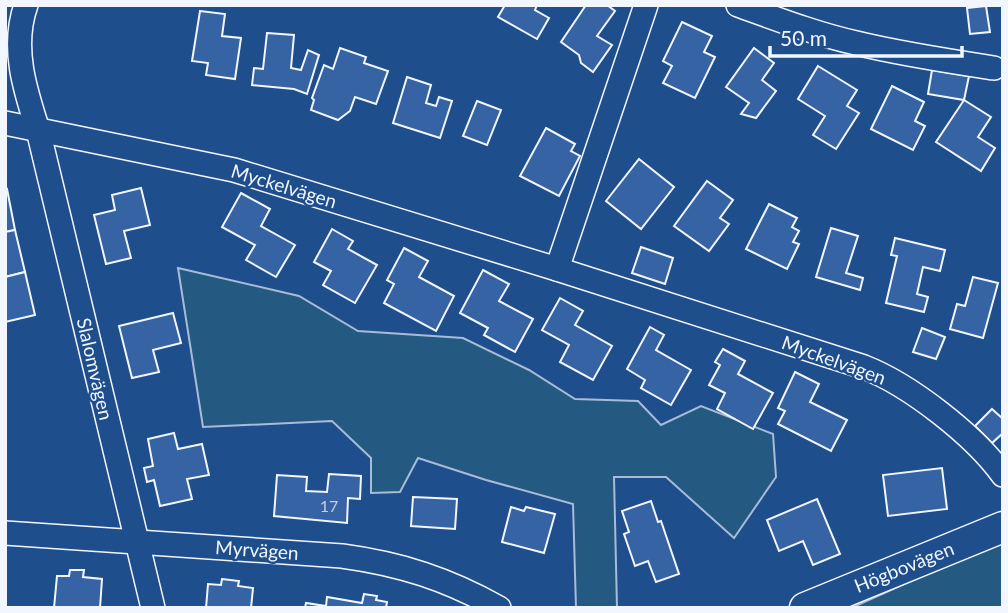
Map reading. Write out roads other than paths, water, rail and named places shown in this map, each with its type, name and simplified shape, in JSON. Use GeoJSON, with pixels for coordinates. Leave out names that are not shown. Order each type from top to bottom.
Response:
{"type":"FeatureCollection","features":[{"type":"Feature","properties":{"kind":"street","name":"Slalomvägen"},"geometry":{"type":"LineString","coordinates":[[26,5],[19,39],[24,88],[38,130],[153,608]]}},
{"type":"Feature","properties":{"kind":"street"},"geometry":{"type":"LineString","coordinates":[[557,269],[646,5]]}},
{"type":"Feature","properties":{"kind":"street"},"geometry":{"type":"LineString","coordinates":[[738,5],[821,34],[856,43],[994,68]]}},
{"type":"Feature","properties":{"kind":"street","name":"Myckelvägen"},"geometry":{"type":"LineString","coordinates":[[5,123],[234,170],[557,269],[878,372],[948,420],[1003,474]]}},
{"type":"Feature","properties":{"kind":"street","name":"Högbovägen"},"geometry":{"type":"LineString","coordinates":[[805,608],[1003,527]]}},
{"type":"Feature","properties":{"kind":"street","name":"Myrvägen"},"geometry":{"type":"LineString","coordinates":[[5,533],[342,556],[379,561],[422,572],[465,589],[499,608]]}}]}
